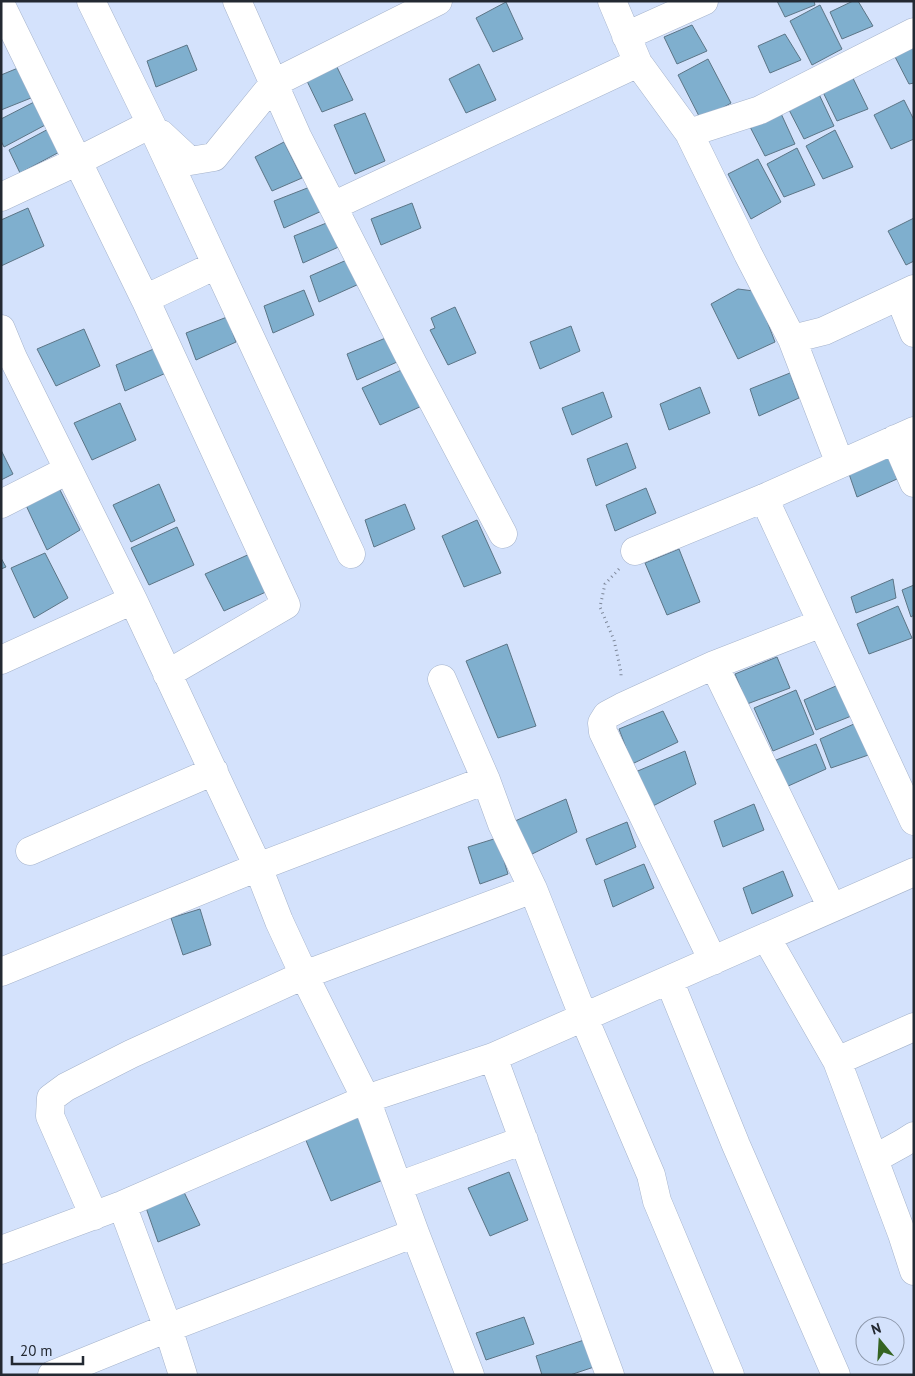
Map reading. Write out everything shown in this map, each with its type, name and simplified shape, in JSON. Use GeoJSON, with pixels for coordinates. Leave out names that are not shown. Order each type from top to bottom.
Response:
{"type":"FeatureCollection","features":[{"type":"Feature","properties":{"kind":"street"},"geometry":{"type":"LineString","coordinates":[[91,1],[151,124],[351,554]]}},
{"type":"Feature","properties":{"kind":"street"},"geometry":{"type":"LineString","coordinates":[[237,1],[297,136],[413,364],[503,534]]}},
{"type":"Feature","properties":{"kind":"street"},"geometry":{"type":"LineString","coordinates":[[151,124],[190,161],[214,158],[274,83],[438,1]]}},
{"type":"Feature","properties":{"kind":"street"},"geometry":{"type":"LineString","coordinates":[[612,1],[638,62],[689,133],[792,339],[840,464]]}},
{"type":"Feature","properties":{"kind":"street"},"geometry":{"type":"LineString","coordinates":[[626,36],[704,1]]}},
{"type":"Feature","properties":{"kind":"street"},"geometry":{"type":"LineString","coordinates":[[1,5],[145,299],[286,604],[167,674]]}},
{"type":"Feature","properties":{"kind":"street"},"geometry":{"type":"LineString","coordinates":[[689,133],[760,110],[914,32]]}},
{"type":"Feature","properties":{"kind":"street"},"geometry":{"type":"LineString","coordinates":[[333,206],[638,62]]}},
{"type":"Feature","properties":{"kind":"street"},"geometry":{"type":"LineString","coordinates":[[1,197],[151,124]]}},
{"type":"Feature","properties":{"kind":"street"},"geometry":{"type":"LineString","coordinates":[[145,299],[216,265]]}},
{"type":"Feature","properties":{"kind":"street"},"geometry":{"type":"LineString","coordinates":[[792,339],[824,331],[906,292],[914,333]]}},
{"type":"Feature","properties":{"kind":"street"},"geometry":{"type":"LineString","coordinates":[[1,328],[7,361],[68,470],[132,600],[214,771],[258,867],[279,921],[304,975],[366,1099],[470,1375]]}},
{"type":"Feature","properties":{"kind":"street"},"geometry":{"type":"LineString","coordinates":[[635,552],[764,498],[905,435],[914,483]]}},
{"type":"Feature","properties":{"kind":"street"},"geometry":{"type":"LineString","coordinates":[[1,504],[68,470]]}},
{"type":"Feature","properties":{"kind":"street"},"geometry":{"type":"LineString","coordinates":[[764,498],[914,821]]}},
{"type":"Feature","properties":{"kind":"street"},"geometry":{"type":"LineString","coordinates":[[1,660],[132,600]]}},
{"type":"Feature","properties":{"kind":"street"},"geometry":{"type":"LineString","coordinates":[[713,961],[603,732],[602,723],[607,715],[622,707],[714,665],[822,623]]}},
{"type":"Feature","properties":{"kind":"street"},"geometry":{"type":"LineString","coordinates":[[714,665],[832,908]]}},
{"type":"Feature","properties":{"kind":"street"},"geometry":{"type":"LineString","coordinates":[[442,680],[486,780],[502,824],[533,889],[584,1018],[651,1175],[658,1201],[730,1375]]}},
{"type":"Feature","properties":{"kind":"street"},"geometry":{"type":"LineString","coordinates":[[30,852],[214,771]]}},
{"type":"Feature","properties":{"kind":"street"},"geometry":{"type":"LineString","coordinates":[[1,972],[258,867],[486,780]]}},
{"type":"Feature","properties":{"kind":"street"},"geometry":{"type":"LineString","coordinates":[[1,1250],[122,1205],[366,1099],[493,1057],[914,872]]}},
{"type":"Feature","properties":{"kind":"street"},"geometry":{"type":"LineString","coordinates":[[94,1216],[50,1116],[51,1098],[66,1087],[131,1054],[304,975],[533,889]]}},
{"type":"Feature","properties":{"kind":"street"},"geometry":{"type":"LineString","coordinates":[[766,937],[837,1060],[914,1271]]}},
{"type":"Feature","properties":{"kind":"street"},"geometry":{"type":"LineString","coordinates":[[669,980],[736,1145],[836,1375]]}},
{"type":"Feature","properties":{"kind":"street"},"geometry":{"type":"LineString","coordinates":[[837,1060],[914,1027]]}},
{"type":"Feature","properties":{"kind":"street"},"geometry":{"type":"LineString","coordinates":[[493,1057],[610,1375]]}},
{"type":"Feature","properties":{"kind":"street"},"geometry":{"type":"LineString","coordinates":[[874,1159],[914,1136]]}},
{"type":"Feature","properties":{"kind":"street"},"geometry":{"type":"LineString","coordinates":[[398,1186],[524,1140]]}},
{"type":"Feature","properties":{"kind":"street"},"geometry":{"type":"LineString","coordinates":[[122,1205],[168,1328],[183,1375]]}},
{"type":"Feature","properties":{"kind":"street"},"geometry":{"type":"LineString","coordinates":[[52,1375],[168,1328],[415,1233]]}},
{"type":"Feature","properties":{"kind":"path"},"geometry":{"type":"LineString","coordinates":[[622,707],[621,672],[618,656],[614,640],[600,607],[605,584],[635,552]]}},
{"type":"Feature","properties":{"kind":"building"},"geometry":{"type":"Polygon","coordinates":[[[777,1],[814,1],[815,5],[785,17],[777,1]]]}},
{"type":"Feature","properties":{"kind":"building"},"geometry":{"type":"Polygon","coordinates":[[[853,1],[858,1],[873,26],[842,39],[830,12],[853,1]]]}},
{"type":"Feature","properties":{"kind":"building"},"geometry":{"type":"Polygon","coordinates":[[[506,2],[523,39],[493,52],[476,18],[506,2]]]}},
{"type":"Feature","properties":{"kind":"building"},"geometry":{"type":"Polygon","coordinates":[[[820,5],[842,49],[812,65],[790,21],[820,5]]]}},
{"type":"Feature","properties":{"kind":"building"},"geometry":{"type":"Polygon","coordinates":[[[692,25],[707,51],[677,64],[664,37],[692,25]]]}},
{"type":"Feature","properties":{"kind":"building"},"geometry":{"type":"Polygon","coordinates":[[[785,34],[801,60],[770,73],[758,46],[785,34]]]}},
{"type":"Feature","properties":{"kind":"building"},"geometry":{"type":"Polygon","coordinates":[[[914,40],[914,83],[909,84],[892,51],[914,40]]]}},
{"type":"Feature","properties":{"kind":"building"},"geometry":{"type":"Polygon","coordinates":[[[187,45],[197,70],[156,87],[147,61],[187,45]]]}},
{"type":"Feature","properties":{"kind":"building"},"geometry":{"type":"Polygon","coordinates":[[[708,59],[731,103],[701,120],[678,75],[708,59]]]}},
{"type":"Feature","properties":{"kind":"building"},"geometry":{"type":"Polygon","coordinates":[[[335,63],[353,100],[322,112],[306,79],[335,63]]]}},
{"type":"Feature","properties":{"kind":"building"},"geometry":{"type":"Polygon","coordinates":[[[479,64],[496,100],[466,113],[449,79],[479,64]]]}},
{"type":"Feature","properties":{"kind":"building"},"geometry":{"type":"Polygon","coordinates":[[[18,68],[31,98],[1,110],[1,75],[18,68]]]}},
{"type":"Feature","properties":{"kind":"building"},"geometry":{"type":"Polygon","coordinates":[[[850,72],[868,109],[837,121],[821,88],[850,72]]]}},
{"type":"Feature","properties":{"kind":"building"},"geometry":{"type":"Polygon","coordinates":[[[817,90],[834,126],[804,139],[787,106],[817,90]]]}},
{"type":"Feature","properties":{"kind":"building"},"geometry":{"type":"Polygon","coordinates":[[[38,100],[49,123],[4,147],[1,141],[1,119],[38,100]]]}},
{"type":"Feature","properties":{"kind":"building"},"geometry":{"type":"Polygon","coordinates":[[[904,100],[914,120],[914,139],[891,149],[874,115],[904,100]]]}},
{"type":"Feature","properties":{"kind":"building"},"geometry":{"type":"Polygon","coordinates":[[[778,107],[795,144],[765,156],[748,123],[778,107]]]}},
{"type":"Feature","properties":{"kind":"building"},"geometry":{"type":"Polygon","coordinates":[[[365,113],[385,161],[355,174],[334,125],[365,113]]]}},
{"type":"Feature","properties":{"kind":"building"},"geometry":{"type":"Polygon","coordinates":[[[54,126],[65,149],[20,173],[9,150],[54,126]]]}},
{"type":"Feature","properties":{"kind":"building"},"geometry":{"type":"Polygon","coordinates":[[[835,130],[853,167],[823,179],[806,146],[835,130]]]}},
{"type":"Feature","properties":{"kind":"building"},"geometry":{"type":"Polygon","coordinates":[[[284,142],[302,178],[272,191],[255,157],[284,142]]]}},
{"type":"Feature","properties":{"kind":"building"},"geometry":{"type":"Polygon","coordinates":[[[797,148],[815,185],[784,197],[767,164],[797,148]]]}},
{"type":"Feature","properties":{"kind":"building"},"geometry":{"type":"Polygon","coordinates":[[[758,159],[781,202],[751,219],[728,174],[758,159]]]}},
{"type":"Feature","properties":{"kind":"building"},"geometry":{"type":"Polygon","coordinates":[[[315,185],[324,210],[284,228],[274,201],[315,185]]]}},
{"type":"Feature","properties":{"kind":"building"},"geometry":{"type":"Polygon","coordinates":[[[412,203],[421,228],[381,245],[371,219],[412,203]]]}},
{"type":"Feature","properties":{"kind":"building"},"geometry":{"type":"Polygon","coordinates":[[[28,208],[44,246],[1,266],[1,220],[28,208]]]}},
{"type":"Feature","properties":{"kind":"building"},"geometry":{"type":"Polygon","coordinates":[[[914,218],[914,261],[906,265],[888,231],[914,218]]]}},
{"type":"Feature","properties":{"kind":"building"},"geometry":{"type":"Polygon","coordinates":[[[334,220],[343,245],[303,263],[294,236],[334,220]]]}},
{"type":"Feature","properties":{"kind":"building"},"geometry":{"type":"Polygon","coordinates":[[[349,259],[359,284],[319,302],[310,276],[349,259]]]}},
{"type":"Feature","properties":{"kind":"building"},"geometry":{"type":"Polygon","coordinates":[[[738,289],[754,291],[775,342],[738,359],[711,304],[738,289]]]}},
{"type":"Feature","properties":{"kind":"building"},"geometry":{"type":"Polygon","coordinates":[[[304,290],[314,315],[273,333],[264,306],[304,290]]]}},
{"type":"Feature","properties":{"kind":"building"},"geometry":{"type":"Polygon","coordinates":[[[455,307],[476,353],[448,365],[430,330],[435,328],[431,318],[455,307]]]}},
{"type":"Feature","properties":{"kind":"building"},"geometry":{"type":"Polygon","coordinates":[[[227,317],[236,342],[196,360],[186,333],[227,317]]]}},
{"type":"Feature","properties":{"kind":"building"},"geometry":{"type":"Polygon","coordinates":[[[571,326],[580,351],[540,369],[530,342],[571,326]]]}},
{"type":"Feature","properties":{"kind":"building"},"geometry":{"type":"Polygon","coordinates":[[[84,329],[100,366],[56,386],[37,349],[84,329]]]}},
{"type":"Feature","properties":{"kind":"building"},"geometry":{"type":"Polygon","coordinates":[[[388,337],[397,362],[357,380],[347,354],[388,337]]]}},
{"type":"Feature","properties":{"kind":"building"},"geometry":{"type":"Polygon","coordinates":[[[156,348],[166,373],[125,391],[116,365],[156,348]]]}},
{"type":"Feature","properties":{"kind":"building"},"geometry":{"type":"Polygon","coordinates":[[[408,367],[424,405],[380,425],[362,388],[408,367]]]}},
{"type":"Feature","properties":{"kind":"building"},"geometry":{"type":"Polygon","coordinates":[[[790,373],[799,398],[759,416],[750,389],[790,373]]]}},
{"type":"Feature","properties":{"kind":"building"},"geometry":{"type":"Polygon","coordinates":[[[700,387],[710,413],[669,430],[660,404],[700,387]]]}},
{"type":"Feature","properties":{"kind":"building"},"geometry":{"type":"Polygon","coordinates":[[[603,392],[612,417],[572,435],[562,408],[603,392]]]}},
{"type":"Feature","properties":{"kind":"building"},"geometry":{"type":"Polygon","coordinates":[[[120,403],[136,440],[92,460],[74,423],[120,403]]]}},
{"type":"Feature","properties":{"kind":"building"},"geometry":{"type":"Polygon","coordinates":[[[627,443],[636,468],[596,486],[587,459],[627,443]]]}},
{"type":"Feature","properties":{"kind":"building"},"geometry":{"type":"Polygon","coordinates":[[[1,450],[13,474],[1,480],[1,450]]]}},
{"type":"Feature","properties":{"kind":"building"},"geometry":{"type":"Polygon","coordinates":[[[888,454],[897,479],[857,497],[848,471],[888,454]]]}},
{"type":"Feature","properties":{"kind":"building"},"geometry":{"type":"Polygon","coordinates":[[[57,484],[80,530],[47,550],[23,499],[57,484]]]}},
{"type":"Feature","properties":{"kind":"building"},"geometry":{"type":"Polygon","coordinates":[[[159,484],[175,521],[131,542],[113,505],[159,484]]]}},
{"type":"Feature","properties":{"kind":"building"},"geometry":{"type":"Polygon","coordinates":[[[646,488],[656,513],[615,531],[606,505],[646,488]]]}},
{"type":"Feature","properties":{"kind":"building"},"geometry":{"type":"Polygon","coordinates":[[[405,504],[415,529],[374,547],[365,520],[405,504]]]}},
{"type":"Feature","properties":{"kind":"building"},"geometry":{"type":"Polygon","coordinates":[[[477,520],[501,573],[464,587],[442,536],[477,520]]]}},
{"type":"Feature","properties":{"kind":"building"},"geometry":{"type":"Polygon","coordinates":[[[177,527],[194,565],[149,585],[131,548],[177,527]]]}},
{"type":"Feature","properties":{"kind":"building"},"geometry":{"type":"Polygon","coordinates":[[[679,549],[700,602],[667,615],[645,563],[679,549]]]}},
{"type":"Feature","properties":{"kind":"building"},"geometry":{"type":"Polygon","coordinates":[[[45,553],[68,598],[34,618],[11,568],[45,553]]]}},
{"type":"Feature","properties":{"kind":"building"},"geometry":{"type":"Polygon","coordinates":[[[252,553],[268,591],[224,611],[205,574],[252,553]]]}},
{"type":"Feature","properties":{"kind":"building"},"geometry":{"type":"Polygon","coordinates":[[[1,558],[6,567],[1,569],[1,558]]]}},
{"type":"Feature","properties":{"kind":"building"},"geometry":{"type":"Polygon","coordinates":[[[893,579],[896,598],[856,613],[851,597],[893,579]]]}},
{"type":"Feature","properties":{"kind":"building"},"geometry":{"type":"Polygon","coordinates":[[[914,585],[914,615],[911,617],[902,590],[914,585]]]}},
{"type":"Feature","properties":{"kind":"building"},"geometry":{"type":"Polygon","coordinates":[[[898,606],[912,638],[869,654],[857,624],[898,606]]]}},
{"type":"Feature","properties":{"kind":"building"},"geometry":{"type":"Polygon","coordinates":[[[507,644],[536,726],[498,738],[466,661],[507,644]]]}},
{"type":"Feature","properties":{"kind":"building"},"geometry":{"type":"Polygon","coordinates":[[[777,657],[790,688],[747,704],[735,674],[777,657]]]}},
{"type":"Feature","properties":{"kind":"building"},"geometry":{"type":"Polygon","coordinates":[[[845,682],[859,713],[816,730],[804,700],[845,682]]]}},
{"type":"Feature","properties":{"kind":"building"},"geometry":{"type":"Polygon","coordinates":[[[796,690],[814,734],[773,751],[754,708],[796,690]]]}},
{"type":"Feature","properties":{"kind":"building"},"geometry":{"type":"Polygon","coordinates":[[[663,711],[678,742],[632,764],[619,729],[663,711]]]}},
{"type":"Feature","properties":{"kind":"building"},"geometry":{"type":"Polygon","coordinates":[[[863,720],[877,752],[831,768],[820,739],[863,720]]]}},
{"type":"Feature","properties":{"kind":"building"},"geometry":{"type":"Polygon","coordinates":[[[816,744],[826,769],[786,787],[776,760],[816,744]]]}},
{"type":"Feature","properties":{"kind":"building"},"geometry":{"type":"Polygon","coordinates":[[[685,751],[696,784],[647,809],[633,773],[685,751]]]}},
{"type":"Feature","properties":{"kind":"building"},"geometry":{"type":"Polygon","coordinates":[[[566,799],[577,832],[528,856],[515,821],[566,799]]]}},
{"type":"Feature","properties":{"kind":"building"},"geometry":{"type":"Polygon","coordinates":[[[754,804],[764,830],[723,847],[714,821],[754,804]]]}},
{"type":"Feature","properties":{"kind":"building"},"geometry":{"type":"Polygon","coordinates":[[[627,822],[636,847],[596,865],[586,839],[627,822]]]}},
{"type":"Feature","properties":{"kind":"building"},"geometry":{"type":"Polygon","coordinates":[[[497,838],[508,874],[480,884],[468,847],[497,838]]]}},
{"type":"Feature","properties":{"kind":"building"},"geometry":{"type":"Polygon","coordinates":[[[644,864],[654,888],[613,907],[604,880],[644,864]]]}},
{"type":"Feature","properties":{"kind":"building"},"geometry":{"type":"Polygon","coordinates":[[[783,871],[793,896],[752,914],[743,888],[783,871]]]}},
{"type":"Feature","properties":{"kind":"building"},"geometry":{"type":"Polygon","coordinates":[[[200,909],[211,945],[183,955],[171,918],[200,909]]]}},
{"type":"Feature","properties":{"kind":"building"},"geometry":{"type":"Polygon","coordinates":[[[360,1116],[388,1178],[331,1201],[305,1138],[360,1116]]]}},
{"type":"Feature","properties":{"kind":"building"},"geometry":{"type":"Polygon","coordinates":[[[509,1172],[528,1220],[490,1236],[468,1188],[509,1172]]]}},
{"type":"Feature","properties":{"kind":"building"},"geometry":{"type":"Polygon","coordinates":[[[182,1188],[200,1225],[158,1242],[144,1202],[182,1188]]]}},
{"type":"Feature","properties":{"kind":"building"},"geometry":{"type":"Polygon","coordinates":[[[524,1317],[534,1344],[486,1360],[476,1333],[524,1317]]]}},
{"type":"Feature","properties":{"kind":"building"},"geometry":{"type":"Polygon","coordinates":[[[584,1340],[594,1367],[570,1375],[542,1375],[536,1356],[584,1340]]]}}]}
